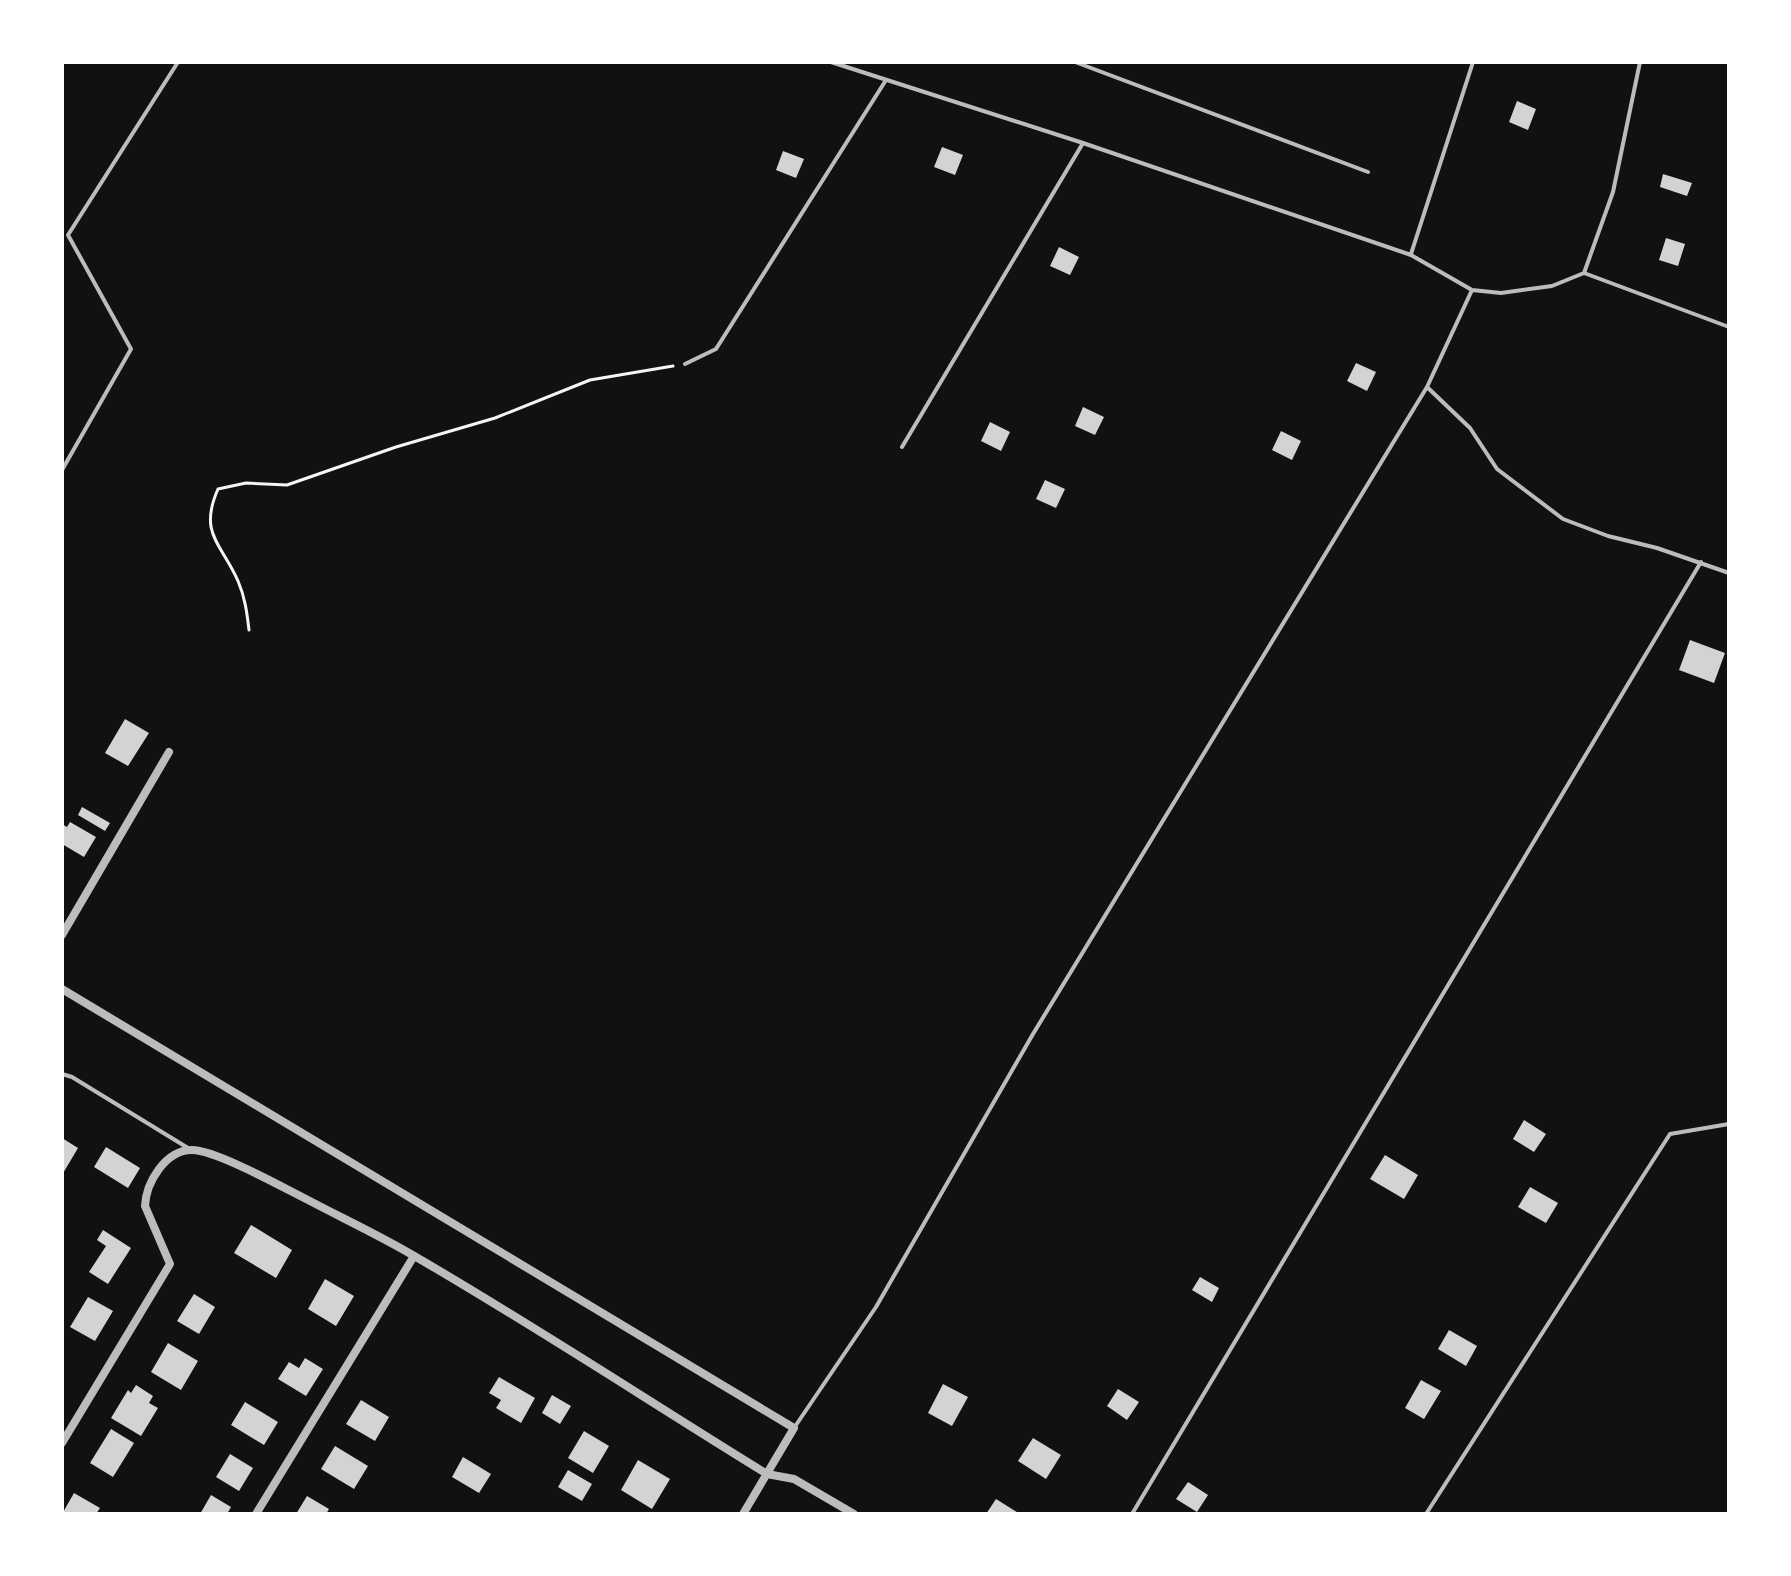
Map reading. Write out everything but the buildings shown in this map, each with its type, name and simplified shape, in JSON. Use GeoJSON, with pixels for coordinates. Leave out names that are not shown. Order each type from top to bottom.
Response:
{"type":"FeatureCollection","features":[{"type":"Feature","properties":{"kind":"street"},"geometry":{"type":"LineString","coordinates":[[62,935],[169,752]]}},
{"type":"Feature","properties":{"kind":"street"},"geometry":{"type":"LineString","coordinates":[[62,989],[794,1428],[743,1514]]}},
{"type":"Feature","properties":{"kind":"street"},"geometry":{"type":"LineString","coordinates":[[62,1443],[170,1264],[145,1206],[146,1198],[151,1181],[162,1166],[190,1149],[205,1152],[264,1177],[414,1256],[767,1474],[794,1479],[854,1514]]}},
{"type":"Feature","properties":{"kind":"street"},"geometry":{"type":"LineString","coordinates":[[256,1514],[414,1256]]}},
{"type":"Feature","properties":{"kind":"lane"},"geometry":{"type":"LineString","coordinates":[[62,470],[131,349],[68,235],[178,62]]}},
{"type":"Feature","properties":{"kind":"lane"},"geometry":{"type":"LineString","coordinates":[[831,62],[1083,143],[1411,255],[1472,290],[1501,293],[1552,286],[1584,273],[1729,327]]}},
{"type":"Feature","properties":{"kind":"lane"},"geometry":{"type":"LineString","coordinates":[[1075,62],[1368,172]]}},
{"type":"Feature","properties":{"kind":"lane"},"geometry":{"type":"LineString","coordinates":[[1411,255],[1473,62]]}},
{"type":"Feature","properties":{"kind":"lane"},"geometry":{"type":"LineString","coordinates":[[1584,273],[1613,192],[1640,62]]}},
{"type":"Feature","properties":{"kind":"lane"},"geometry":{"type":"LineString","coordinates":[[685,364],[716,349],[886,80]]}},
{"type":"Feature","properties":{"kind":"lane"},"geometry":{"type":"LineString","coordinates":[[902,447],[1083,143]]}},
{"type":"Feature","properties":{"kind":"lane"},"geometry":{"type":"LineString","coordinates":[[794,1428],[876,1307],[1033,1034],[1427,387],[1472,290]]}},
{"type":"Feature","properties":{"kind":"lane"},"geometry":{"type":"LineString","coordinates":[[1427,387],[1470,428],[1497,469],[1563,519],[1729,573]]}},
{"type":"Feature","properties":{"kind":"lane"},"geometry":{"type":"LineString","coordinates":[[1132,1514],[1701,562]]}},
{"type":"Feature","properties":{"kind":"lane"},"geometry":{"type":"LineString","coordinates":[[62,1074],[72,1077],[190,1149]]}},
{"type":"Feature","properties":{"kind":"lane"},"geometry":{"type":"LineString","coordinates":[[1426,1514],[1670,1134],[1729,1124]]}},
{"type":"Feature","properties":{"kind":"path"},"geometry":{"type":"LineString","coordinates":[[249,630],[240,583],[211,531],[211,505],[218,489],[246,483],[287,485],[396,447],[495,418],[590,380],[685,364]]}}]}
